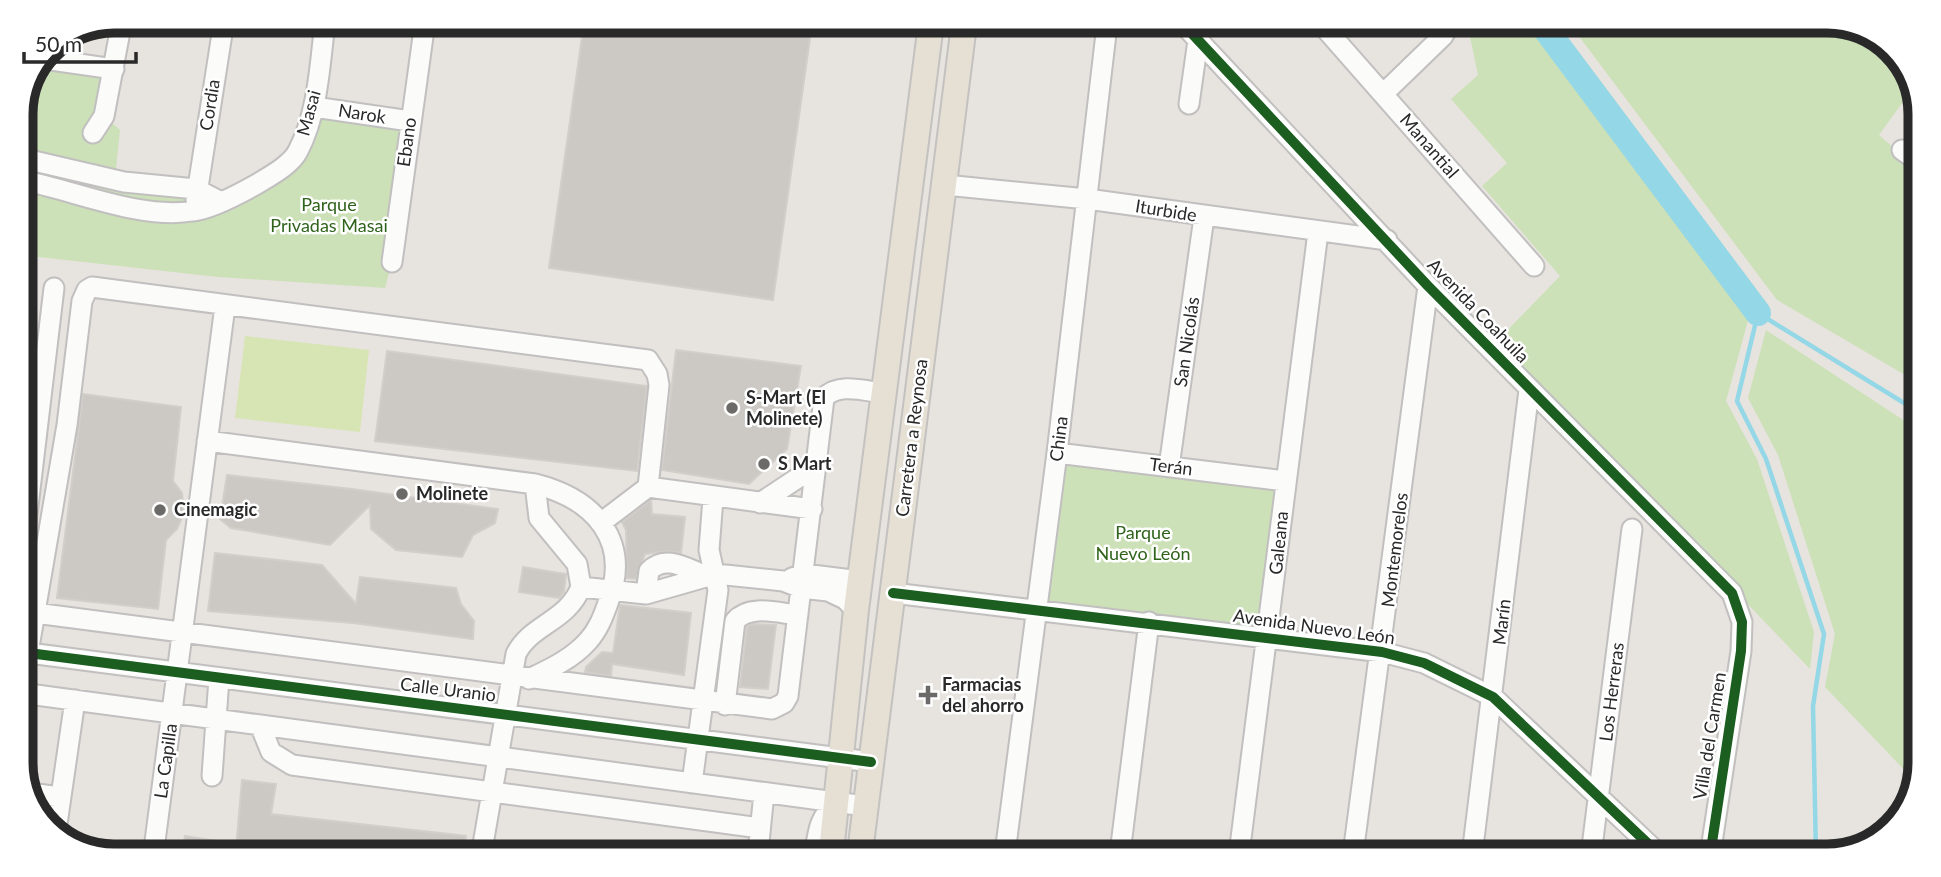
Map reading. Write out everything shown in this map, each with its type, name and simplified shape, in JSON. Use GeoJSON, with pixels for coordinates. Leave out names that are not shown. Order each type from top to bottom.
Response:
{"type":"FeatureCollection","features":[{"type":"Feature","properties":{"kind":"main road","name":"Carretera a Reynosa"},"geometry":{"type":"LineString","coordinates":[[832,844],[874,460],[930,33]]}},
{"type":"Feature","properties":{"kind":"main road","name":"Carretera a Reynosa"},"geometry":{"type":"LineString","coordinates":[[861,844],[963,33]]}},
{"type":"Feature","properties":{"kind":"main road"},"geometry":{"type":"LineString","coordinates":[[850,682],[876,615],[892,593],[883,560],[882,500],[874,460]]}},
{"type":"Feature","properties":{"kind":"street"},"geometry":{"type":"LineString","coordinates":[[93,133],[104,116],[120,33]]}},
{"type":"Feature","properties":{"kind":"street","name":"Cordia"},"geometry":{"type":"LineString","coordinates":[[195,211],[196,189],[222,33]]}},
{"type":"Feature","properties":{"kind":"street","name":"Masai"},"geometry":{"type":"LineString","coordinates":[[33,183],[143,210],[195,211],[273,174],[297,154],[314,107],[324,33]]}},
{"type":"Feature","properties":{"kind":"street","name":"Ebano"},"geometry":{"type":"LineString","coordinates":[[392,262],[423,33]]}},
{"type":"Feature","properties":{"kind":"street","name":"China"},"geometry":{"type":"LineString","coordinates":[[1006,844],[1057,453],[1106,33]]}},
{"type":"Feature","properties":{"kind":"street","name":"Avenida Coahuila"},"geometry":{"type":"LineString","coordinates":[[1191,33],[1427,286],[1732,593],[1742,622]]}},
{"type":"Feature","properties":{"kind":"street","name":"Manantial"},"geometry":{"type":"LineString","coordinates":[[1329,33],[1534,266]]}},
{"type":"Feature","properties":{"kind":"street"},"geometry":{"type":"LineString","coordinates":[[1383,94],[1445,33]]}},
{"type":"Feature","properties":{"kind":"street"},"geometry":{"type":"LineString","coordinates":[[1189,104],[1198,40]]}},
{"type":"Feature","properties":{"kind":"street"},"geometry":{"type":"LineString","coordinates":[[54,60],[114,69]]}},
{"type":"Feature","properties":{"kind":"street","name":"Narok"},"geometry":{"type":"LineString","coordinates":[[314,107],[410,121]]}},
{"type":"Feature","properties":{"kind":"street"},"geometry":{"type":"LineString","coordinates":[[1902,150],[1908,154]]}},
{"type":"Feature","properties":{"kind":"street"},"geometry":{"type":"LineString","coordinates":[[33,161],[115,180],[196,189],[219,201]]}},
{"type":"Feature","properties":{"kind":"street"},"geometry":{"type":"LineString","coordinates":[[112,202],[115,180]]}},
{"type":"Feature","properties":{"kind":"street","name":"Iturbide"},"geometry":{"type":"LineString","coordinates":[[945,185],[1087,199],[1387,240]]}},
{"type":"Feature","properties":{"kind":"street","name":"San Nicolás"},"geometry":{"type":"LineString","coordinates":[[1170,467],[1204,217]]}},
{"type":"Feature","properties":{"kind":"street","name":"Galeana"},"geometry":{"type":"LineString","coordinates":[[1240,844],[1269,637],[1285,481],[1318,232]]}},
{"type":"Feature","properties":{"kind":"street","name":"Montemorelos"},"geometry":{"type":"LineString","coordinates":[[1354,844],[1382,652],[1427,286]]}},
{"type":"Feature","properties":{"kind":"street"},"geometry":{"type":"LineString","coordinates":[[33,621],[67,425],[83,295],[86,290],[99,287],[225,306],[648,360],[657,374],[659,384],[648,487],[602,522]]}},
{"type":"Feature","properties":{"kind":"street"},"geometry":{"type":"LineString","coordinates":[[33,464],[54,288]]}},
{"type":"Feature","properties":{"kind":"street","name":"La Capilla"},"geometry":{"type":"LineString","coordinates":[[155,844],[225,306]]}},
{"type":"Feature","properties":{"kind":"street"},"geometry":{"type":"LineString","coordinates":[[35,613],[764,710],[784,703],[788,696],[822,406],[828,393],[841,389],[883,393]]}},
{"type":"Feature","properties":{"kind":"street","name":"Marín"},"geometry":{"type":"LineString","coordinates":[[1473,844],[1529,390]]}},
{"type":"Feature","properties":{"kind":"street"},"geometry":{"type":"LineString","coordinates":[[207,441],[535,484],[572,496],[602,522],[613,549],[613,590],[600,624],[589,641],[562,662],[520,678]]}},
{"type":"Feature","properties":{"kind":"street","name":"Terán"},"geometry":{"type":"LineString","coordinates":[[1057,453],[1285,481]]}},
{"type":"Feature","properties":{"kind":"street"},"geometry":{"type":"LineString","coordinates":[[760,503],[816,466]]}},
{"type":"Feature","properties":{"kind":"street"},"geometry":{"type":"LineString","coordinates":[[483,844],[505,715],[520,678],[521,644],[558,618],[577,598],[581,587],[580,575],[570,553],[539,518],[535,484]]}},
{"type":"Feature","properties":{"kind":"street"},"geometry":{"type":"LineString","coordinates":[[648,487],[713,498],[812,509]]}},
{"type":"Feature","properties":{"kind":"street"},"geometry":{"type":"LineString","coordinates":[[692,783],[718,590],[710,575],[713,498]]}},
{"type":"Feature","properties":{"kind":"street","name":"Los Herreras"},"geometry":{"type":"LineString","coordinates":[[1592,844],[1632,529]]}},
{"type":"Feature","properties":{"kind":"street"},"geometry":{"type":"LineString","coordinates":[[581,587],[646,594],[710,575],[803,581],[860,581]]}},
{"type":"Feature","properties":{"kind":"street"},"geometry":{"type":"LineString","coordinates":[[803,581],[838,595],[856,610]]}},
{"type":"Feature","properties":{"kind":"street","name":"Avenida Nuevo León"},"geometry":{"type":"LineString","coordinates":[[892,593],[1269,637],[1382,652],[1424,663],[1493,697],[1649,844]]}},
{"type":"Feature","properties":{"kind":"street"},"geometry":{"type":"LineString","coordinates":[[725,705],[735,621],[741,612],[798,615]]}},
{"type":"Feature","properties":{"kind":"street"},"geometry":{"type":"LineString","coordinates":[[1121,844],[1149,622]]}},
{"type":"Feature","properties":{"kind":"street","name":"Villa del Carmen"},"geometry":{"type":"LineString","coordinates":[[1712,844],[1741,651],[1742,622]]}},
{"type":"Feature","properties":{"kind":"street","name":"Calle Uranio"},"geometry":{"type":"LineString","coordinates":[[33,654],[871,762]]}},
{"type":"Feature","properties":{"kind":"street"},"geometry":{"type":"LineString","coordinates":[[212,776],[219,678]]}},
{"type":"Feature","properties":{"kind":"street"},"geometry":{"type":"LineString","coordinates":[[33,695],[865,806]]}},
{"type":"Feature","properties":{"kind":"street"},"geometry":{"type":"LineString","coordinates":[[57,820],[75,700]]}},
{"type":"Feature","properties":{"kind":"street"},"geometry":{"type":"LineString","coordinates":[[261,725],[271,752],[292,765],[760,828]]}},
{"type":"Feature","properties":{"kind":"street"},"geometry":{"type":"LineString","coordinates":[[759,844],[764,793]]}},
{"type":"Feature","properties":{"kind":"street"},"geometry":{"type":"LineString","coordinates":[[40,794],[60,797]]}},
{"type":"Feature","properties":{"kind":"street"},"geometry":{"type":"LineString","coordinates":[[816,844],[818,826],[824,813],[838,801]]}},
{"type":"Feature","properties":{"kind":"green space"},"geometry":{"type":"Polygon","coordinates":[[[1469,33],[1537,33],[1749,317],[1726,401],[1757,459],[1814,632],[1810,669],[1496,342],[1560,276],[1482,186],[1507,163],[1451,99],[1478,75],[1469,33]]]}},
{"type":"Feature","properties":{"kind":"green space"},"geometry":{"type":"Polygon","coordinates":[[[1577,33],[1827,33],[1858,39],[1888,61],[1899,78],[1906,98],[1879,135],[1908,160],[1908,377],[1777,300],[1577,33]]]}},
{"type":"Feature","properties":{"kind":"green space","name":"Parque Privadas Masai"},"geometry":{"type":"Polygon","coordinates":[[[54,60],[114,69],[104,116],[120,130],[115,179],[219,200],[273,175],[314,107],[410,121],[392,262],[385,288],[218,277],[33,256],[33,109],[39,83],[54,60]]]}},
{"type":"Feature","properties":{"kind":"green space"},"geometry":{"type":"Polygon","coordinates":[[[1766,330],[1908,423],[1907,773],[1825,687],[1835,634],[1778,455],[1748,398],[1766,330]]]}},
{"type":"Feature","properties":{"kind":"green space"},"geometry":{"type":"Polygon","coordinates":[[[245,336],[369,350],[360,432],[235,418],[245,336]]]}},
{"type":"Feature","properties":{"kind":"green space","name":"Parque Nuevo León"},"geometry":{"type":"Polygon","coordinates":[[[1057,453],[1285,481],[1269,637],[1036,610],[1057,453]]]}},
{"type":"Feature","properties":{"kind":"building"},"geometry":{"type":"Polygon","coordinates":[[[583,33],[811,33],[773,300],[549,268],[583,33]]]}},
{"type":"Feature","properties":{"kind":"building","name":"S-Mart (El Molinete)"},"geometry":{"type":"Polygon","coordinates":[[[676,350],[801,366],[787,449],[749,484],[662,470],[676,350]]]}},
{"type":"Feature","properties":{"kind":"building"},"geometry":{"type":"Polygon","coordinates":[[[387,351],[647,386],[637,471],[375,441],[387,351]]]}},
{"type":"Feature","properties":{"kind":"building"},"geometry":{"type":"Polygon","coordinates":[[[83,394],[181,407],[173,481],[182,493],[184,513],[177,529],[166,540],[158,609],[57,598],[83,394]]]}},
{"type":"Feature","properties":{"kind":"building"},"geometry":{"type":"Polygon","coordinates":[[[227,475],[498,509],[495,523],[473,535],[462,557],[396,550],[371,529],[370,505],[330,545],[231,528],[220,519],[227,475]]]}},
{"type":"Feature","properties":{"kind":"building"},"geometry":{"type":"Polygon","coordinates":[[[651,500],[652,514],[685,517],[681,553],[668,551],[645,554],[636,579],[627,578],[626,530],[622,522],[651,500]]]}},
{"type":"Feature","properties":{"kind":"building"},"geometry":{"type":"Polygon","coordinates":[[[215,553],[322,565],[356,604],[360,577],[456,588],[461,604],[474,621],[473,639],[353,623],[208,611],[215,553]]]}},
{"type":"Feature","properties":{"kind":"building"},"geometry":{"type":"Polygon","coordinates":[[[523,567],[566,574],[564,592],[559,598],[519,592],[523,567]]]}},
{"type":"Feature","properties":{"kind":"building"},"geometry":{"type":"Polygon","coordinates":[[[620,605],[691,613],[684,675],[612,664],[611,676],[585,672],[586,667],[602,652],[613,653],[620,605]]]}},
{"type":"Feature","properties":{"kind":"building"},"geometry":{"type":"Polygon","coordinates":[[[752,624],[776,625],[768,689],[740,687],[747,627],[752,624]]]}},
{"type":"Feature","properties":{"kind":"building"},"geometry":{"type":"Polygon","coordinates":[[[242,780],[276,784],[271,814],[466,836],[465,844],[236,844],[242,780]]]}},
{"type":"Feature","properties":{"kind":"building"},"geometry":{"type":"Polygon","coordinates":[[[185,836],[223,842],[223,844],[184,844],[185,836]]]}},
{"type":"Feature","properties":{"kind":"waterway"},"geometry":{"type":"LineString","coordinates":[[1548,33],[1758,313]]}},
{"type":"Feature","properties":{"kind":"waterway"},"geometry":{"type":"LineString","coordinates":[[1816,844],[1813,706],[1824,634],[1766,459],[1737,401],[1758,313],[1908,405]]}},
{"type":"Feature","properties":{"kind":"cycle path"},"geometry":{"type":"LineString","coordinates":[[1191,33],[1428,286],[1732,593],[1742,622],[1741,651],[1712,844]]}},
{"type":"Feature","properties":{"kind":"cycle path"},"geometry":{"type":"LineString","coordinates":[[893,593],[1382,652],[1424,663],[1493,697],[1648,844]]}},
{"type":"Feature","properties":{"kind":"cycle path"},"geometry":{"type":"LineString","coordinates":[[33,654],[871,762]]}},
{"type":"Feature","properties":{"kind":"place","name":"S-Mart (El Molinete)"},"geometry":{"type":"Point","coordinates":[732,408]}},
{"type":"Feature","properties":{"kind":"place","name":"S Mart"},"geometry":{"type":"Point","coordinates":[764,464]}},
{"type":"Feature","properties":{"kind":"place","name":"Molinete"},"geometry":{"type":"Point","coordinates":[402,494]}},
{"type":"Feature","properties":{"kind":"place","name":"Cinemagic"},"geometry":{"type":"Point","coordinates":[160,510]}},
{"type":"Feature","properties":{"kind":"place","name":"Farmacias del ahorro"},"geometry":{"type":"Point","coordinates":[928,695]}}]}
